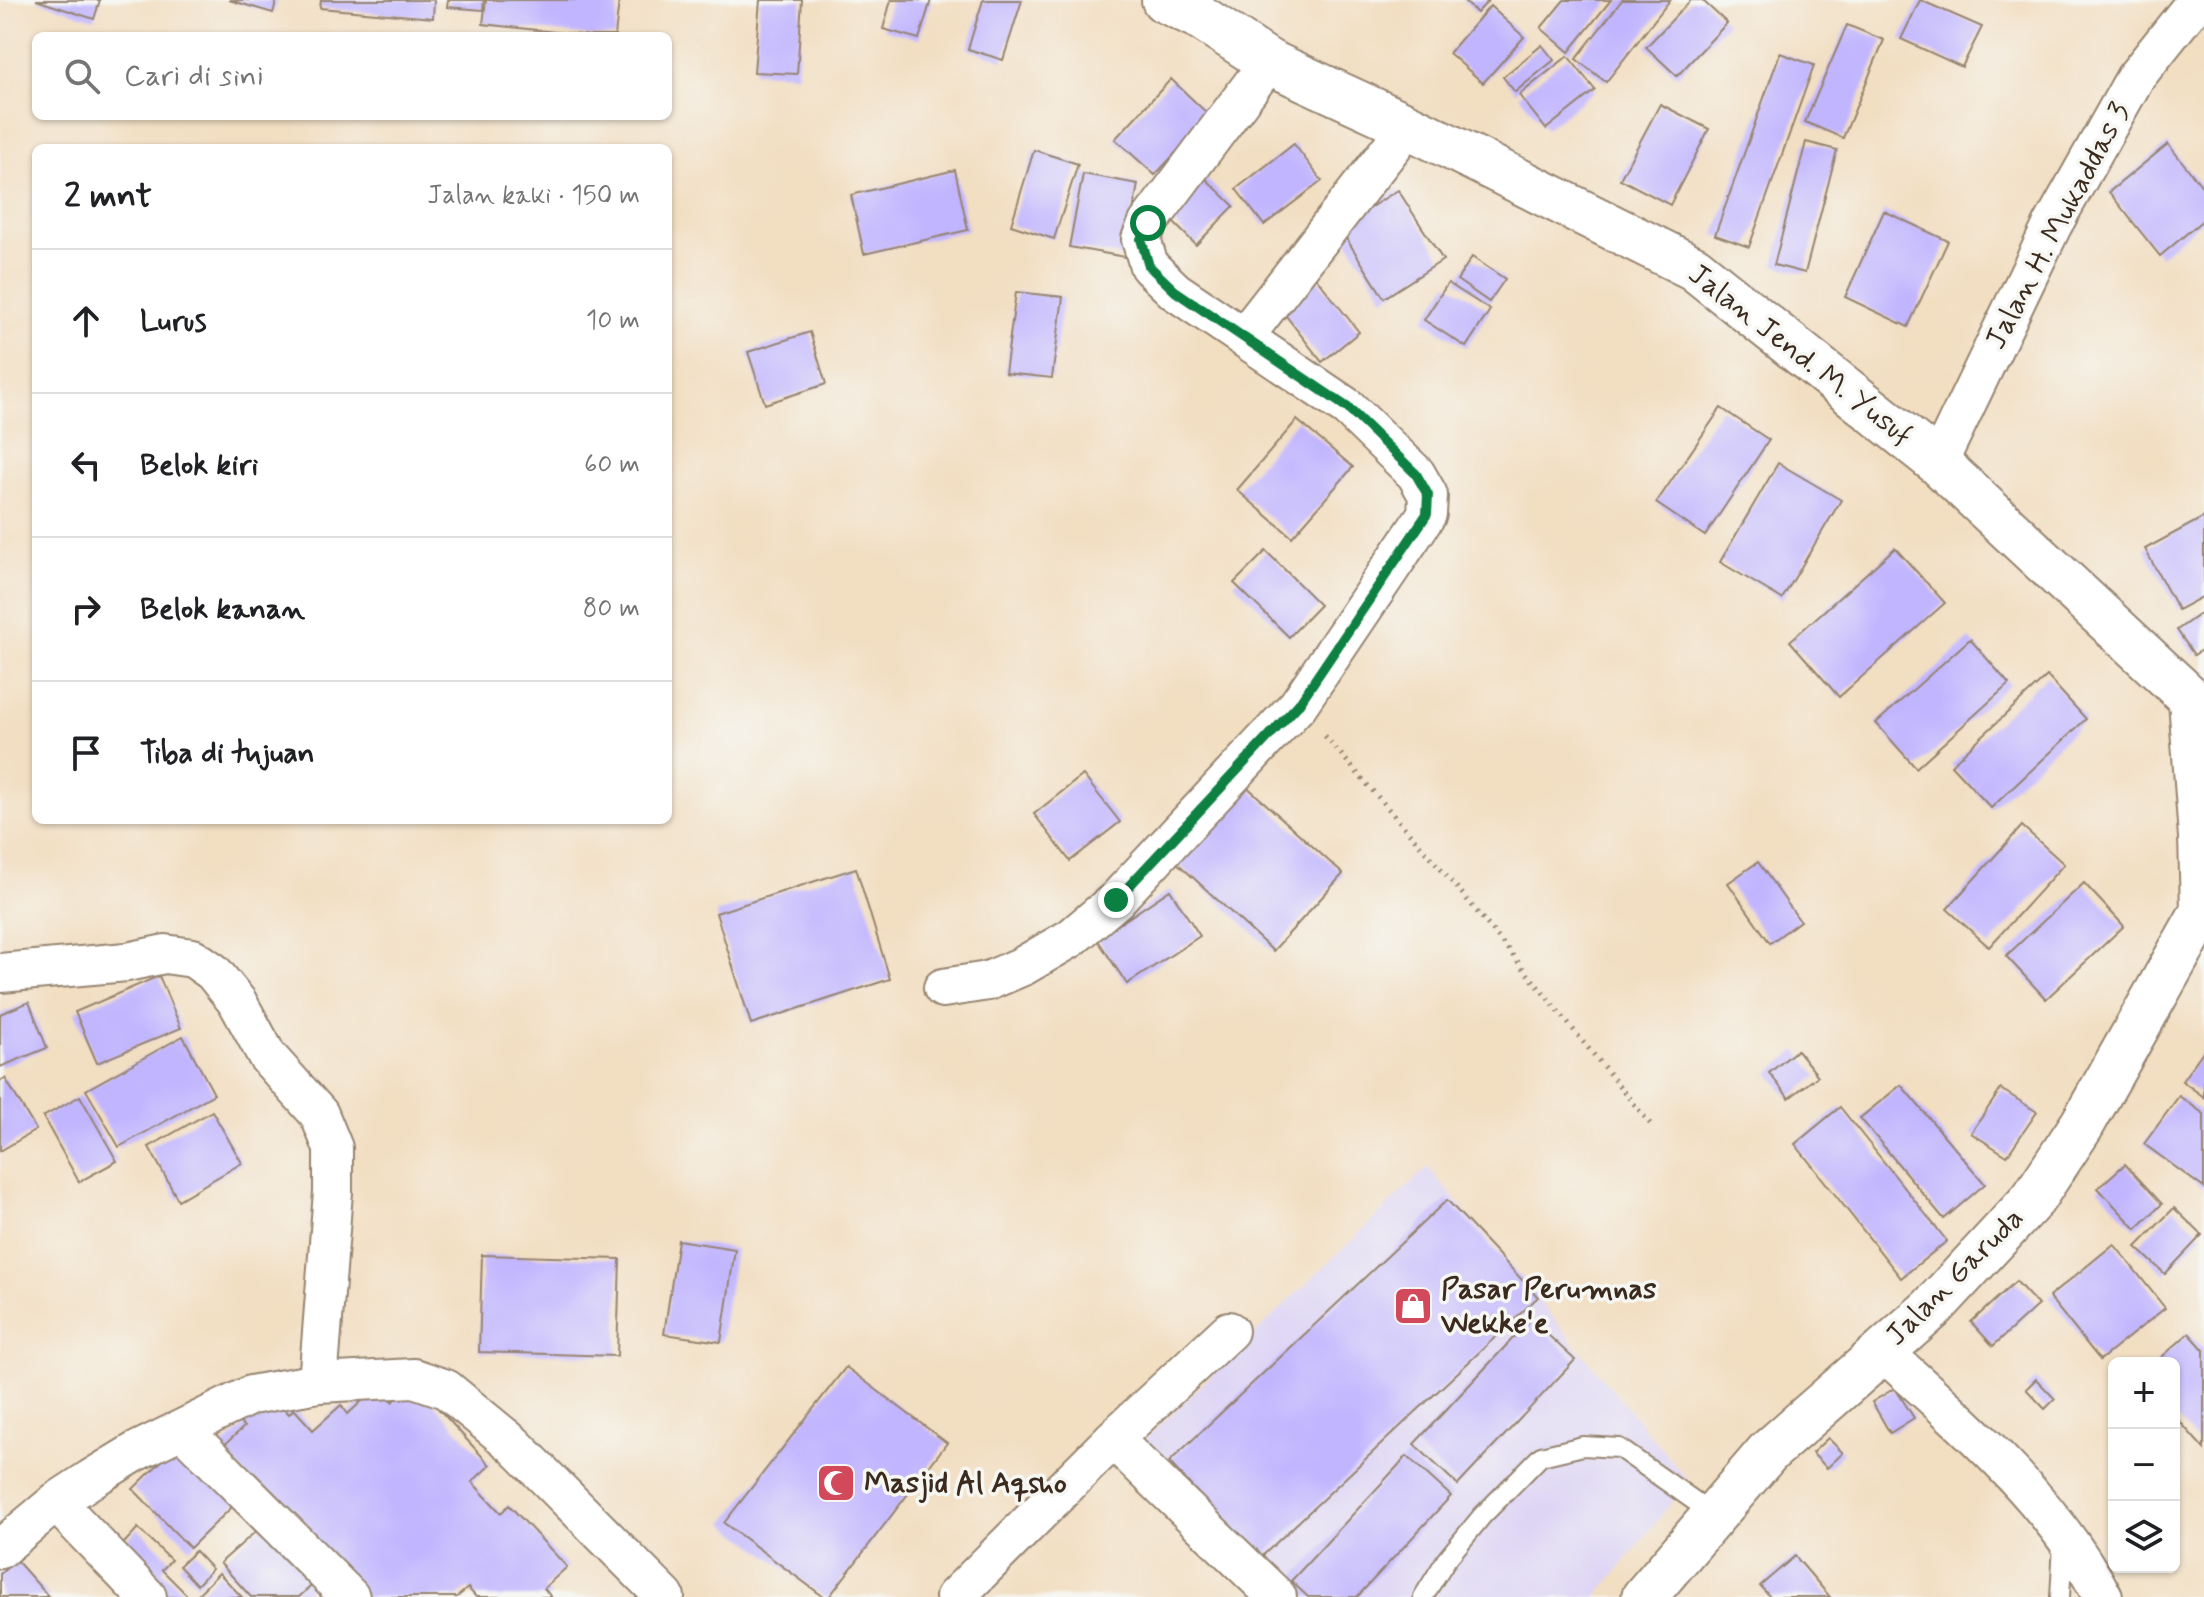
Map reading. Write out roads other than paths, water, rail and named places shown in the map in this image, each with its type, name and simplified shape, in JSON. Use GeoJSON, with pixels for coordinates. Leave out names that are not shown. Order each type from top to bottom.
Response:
{"type":"FeatureCollection","features":[{"type":"Feature","properties":{"kind":"highway","name":"Jalan Jend. M. Yusuf"},"geometry":{"type":"LineString","coordinates":[[1192,6],[1269,62],[1408,126],[1694,268],[1938,463],[2197,705]]}},
{"type":"Feature","properties":{"kind":"highway"},"geometry":{"type":"LineString","coordinates":[[2197,705],[2204,910]]}},
{"type":"Feature","properties":{"kind":"highway","name":"Jalan Garuda"},"geometry":{"type":"LineString","coordinates":[[1644,1597],[1768,1452],[1931,1309],[2033,1199],[2082,1125],[2204,910]]}},
{"type":"Feature","properties":{"kind":"street","name":"Jalan H. Mukaddas 3"},"geometry":{"type":"LineString","coordinates":[[1938,463],[2052,226],[2135,78],[2197,0]]}},
{"type":"Feature","properties":{"kind":"street"},"geometry":{"type":"LineString","coordinates":[[943,988],[988,981],[1023,966],[1071,938],[1116,900],[1298,705],[1427,514],[1428,495],[1416,474],[1348,408],[1175,291],[1149,266],[1141,239],[1148,223],[1269,62]]}},
{"type":"Feature","properties":{"kind":"street"},"geometry":{"type":"LineString","coordinates":[[1244,337],[1408,126]]}},
{"type":"Feature","properties":{"kind":"street"},"geometry":{"type":"LineString","coordinates":[[0,973],[127,962],[165,954],[193,958],[213,972],[238,1003],[267,1056],[319,1114],[333,1148],[333,1192],[318,1383]]}},
{"type":"Feature","properties":{"kind":"street"},"geometry":{"type":"LineString","coordinates":[[957,1596],[1113,1439],[1229,1331]]}},
{"type":"Feature","properties":{"kind":"street"},"geometry":{"type":"LineString","coordinates":[[1881,1350],[1976,1435],[2064,1533],[2103,1597]]}},
{"type":"Feature","properties":{"kind":"street"},"geometry":{"type":"LineString","coordinates":[[0,1549],[56,1502],[137,1451],[251,1395],[318,1383],[414,1378],[446,1389],[514,1445],[665,1597]]}},
{"type":"Feature","properties":{"kind":"street"},"geometry":{"type":"LineString","coordinates":[[183,1430],[350,1597]]}},
{"type":"Feature","properties":{"kind":"street"},"geometry":{"type":"LineString","coordinates":[[1113,1439],[1253,1590]]}},
{"type":"Feature","properties":{"kind":"street"},"geometry":{"type":"LineString","coordinates":[[56,1502],[147,1597]]}},
{"type":"Feature","properties":{"kind":"lane"},"geometry":{"type":"LineString","coordinates":[[1423,1597],[1446,1560],[1482,1516],[1541,1456],[1583,1446],[1619,1448],[1713,1514]]}},
{"type":"Feature","properties":{"kind":"lane"},"geometry":{"type":"LineString","coordinates":[[2060,1597],[2064,1533]]}},
{"type":"Feature","properties":{"kind":"place","name":"Pasar Perumnas Wekke'e"},"geometry":{"type":"Point","coordinates":[1413,1306]}},
{"type":"Feature","properties":{"kind":"place","name":"Masjid Al Aqsho"},"geometry":{"type":"Point","coordinates":[836,1483]}}]}
